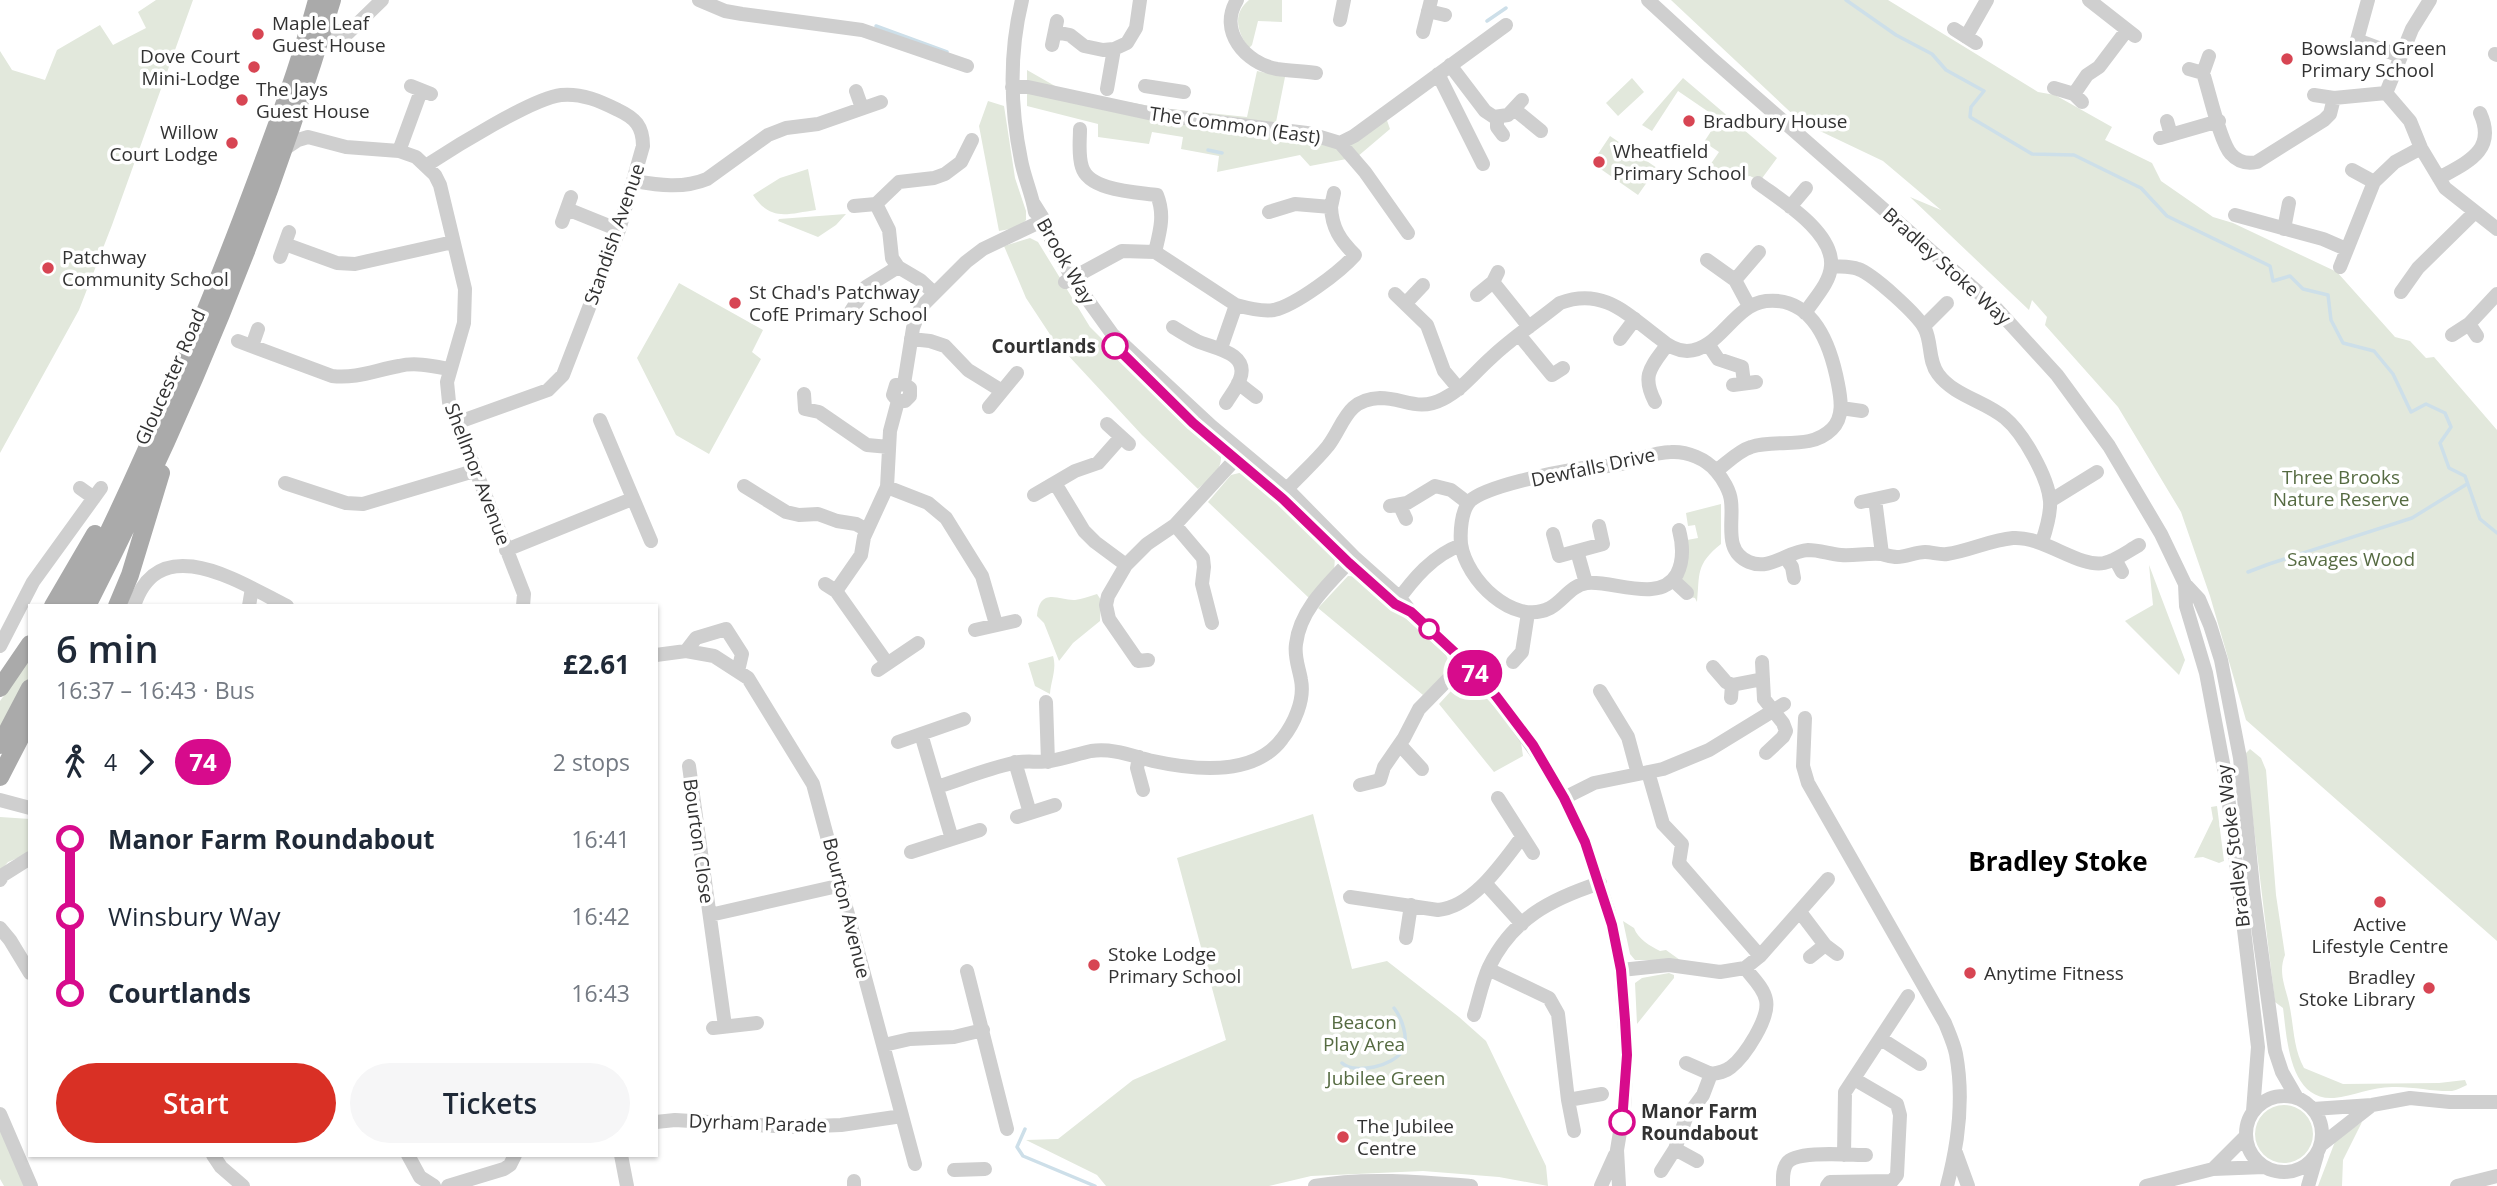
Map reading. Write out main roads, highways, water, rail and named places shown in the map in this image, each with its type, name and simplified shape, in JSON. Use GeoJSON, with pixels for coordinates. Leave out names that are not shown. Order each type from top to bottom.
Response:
{"type":"FeatureCollection","features":[{"type":"Feature","properties":{"kind":"main road","name":"Gloucester Road"},"geometry":{"type":"LineString","coordinates":[[73,604],[152,437],[218,281],[261,168],[317,0]]}},
{"type":"Feature","properties":{"kind":"main road","name":"Gloucester Road"},"geometry":{"type":"LineString","coordinates":[[89,604],[214,332],[283,150],[332,0]]}},
{"type":"Feature","properties":{"kind":"main road"},"geometry":{"type":"LineString","coordinates":[[118,604],[130,575],[186,394]]}},
{"type":"Feature","properties":{"kind":"main road"},"geometry":{"type":"LineString","coordinates":[[54,604],[152,437]]}},
{"type":"Feature","properties":{"kind":"main road"},"geometry":{"type":"LineString","coordinates":[[0,688],[28,646]]}},
{"type":"Feature","properties":{"kind":"main road"},"geometry":{"type":"LineString","coordinates":[[0,746],[28,692]]}},
{"type":"Feature","properties":{"kind":"main road"},"geometry":{"type":"LineString","coordinates":[[0,779],[28,723]]}},
{"type":"Feature","properties":{"kind":"main road"},"geometry":{"type":"LineString","coordinates":[[0,779],[28,744]]}},
{"type":"Feature","properties":{"kind":"waterway"},"geometry":{"type":"LineString","coordinates":[[1846,0],[1896,35],[1932,54],[1946,70],[1984,91],[1971,107],[1970,117],[2032,154],[2074,155],[2141,188],[2167,216],[2270,266],[2273,281],[2290,276],[2303,289],[2328,295],[2331,320],[2343,343],[2374,351],[2393,374],[2411,412],[2426,404],[2445,413],[2451,427],[2440,443],[2449,468],[2465,476],[2480,519],[2497,533]]}},
{"type":"Feature","properties":{"kind":"waterway"},"geometry":{"type":"LineString","coordinates":[[1487,21],[1506,8]]}},
{"type":"Feature","properties":{"kind":"waterway"},"geometry":{"type":"LineString","coordinates":[[876,26],[947,52]]}},
{"type":"Feature","properties":{"kind":"waterway"},"geometry":{"type":"LineString","coordinates":[[1208,150],[1222,153]]}},
{"type":"Feature","properties":{"kind":"waterway"},"geometry":{"type":"LineString","coordinates":[[2248,572],[2412,518],[2467,484]]}},
{"type":"Feature","properties":{"kind":"waterway"},"geometry":{"type":"LineString","coordinates":[[1342,1063],[1348,1067],[1374,1067],[1398,1056],[1405,1045],[1405,1035],[1400,1017],[1394,1008]]}},
{"type":"Feature","properties":{"kind":"waterway"},"geometry":{"type":"LineString","coordinates":[[1025,1129],[1017,1147],[1023,1156],[1095,1186]]}},
{"type":"Feature","properties":{"kind":"place","name":"Maple Leaf Guest House"},"geometry":{"type":"Point","coordinates":[258,34]}},
{"type":"Feature","properties":{"kind":"place","name":"Bowsland Green Primary School"},"geometry":{"type":"Point","coordinates":[2287,59]}},
{"type":"Feature","properties":{"kind":"place","name":"Dove Court Mini-Lodge"},"geometry":{"type":"Point","coordinates":[254,67]}},
{"type":"Feature","properties":{"kind":"place","name":"The Jays Guest House"},"geometry":{"type":"Point","coordinates":[242,100]}},
{"type":"Feature","properties":{"kind":"place","name":"Bradbury House"},"geometry":{"type":"Point","coordinates":[1689,121]}},
{"type":"Feature","properties":{"kind":"place","name":"Willow Court Lodge"},"geometry":{"type":"Point","coordinates":[232,143]}},
{"type":"Feature","properties":{"kind":"place","name":"Wheatfield Primary School"},"geometry":{"type":"Point","coordinates":[1599,162]}},
{"type":"Feature","properties":{"kind":"place","name":"Patchway Community School"},"geometry":{"type":"Point","coordinates":[48,268]}},
{"type":"Feature","properties":{"kind":"place","name":"St Chad's Patchway CofE Primary School"},"geometry":{"type":"Point","coordinates":[735,303]}},
{"type":"Feature","properties":{"kind":"place","name":"Courtlands"},"geometry":{"type":"Point","coordinates":[1115,346]}},
{"type":"Feature","properties":{"kind":"place","name":"Active Lifestyle Centre"},"geometry":{"type":"Point","coordinates":[2380,902]}},
{"type":"Feature","properties":{"kind":"place","name":"Stoke Lodge Primary School"},"geometry":{"type":"Point","coordinates":[1094,965]}},
{"type":"Feature","properties":{"kind":"place","name":"Anytime Fitness"},"geometry":{"type":"Point","coordinates":[1970,973]}},
{"type":"Feature","properties":{"kind":"place","name":"Bradley Stoke Library"},"geometry":{"type":"Point","coordinates":[2429,988]}},
{"type":"Feature","properties":{"kind":"place","name":"Manor Farm Roundabout"},"geometry":{"type":"Point","coordinates":[1622,1122]}},
{"type":"Feature","properties":{"kind":"place","name":"The Jubilee Centre"},"geometry":{"type":"Point","coordinates":[1343,1137]}},
{"type":"Feature","properties":{"kind":"district","name":"Bradley Stoke"},"geometry":{"type":"Point","coordinates":[2058,861]}},
{"type":"Feature","properties":{"kind":"park label","name":"Three Brooks Nature Reserve"},"geometry":{"type":"Point","coordinates":[2341,488]}},
{"type":"Feature","properties":{"kind":"park label","name":"Savages Wood"},"geometry":{"type":"Point","coordinates":[2351,559]}},
{"type":"Feature","properties":{"kind":"park label","name":"Beacon Play Area"},"geometry":{"type":"Point","coordinates":[1364,1033]}},
{"type":"Feature","properties":{"kind":"park label","name":"Jubilee Green"},"geometry":{"type":"Point","coordinates":[1386,1078]}}]}
